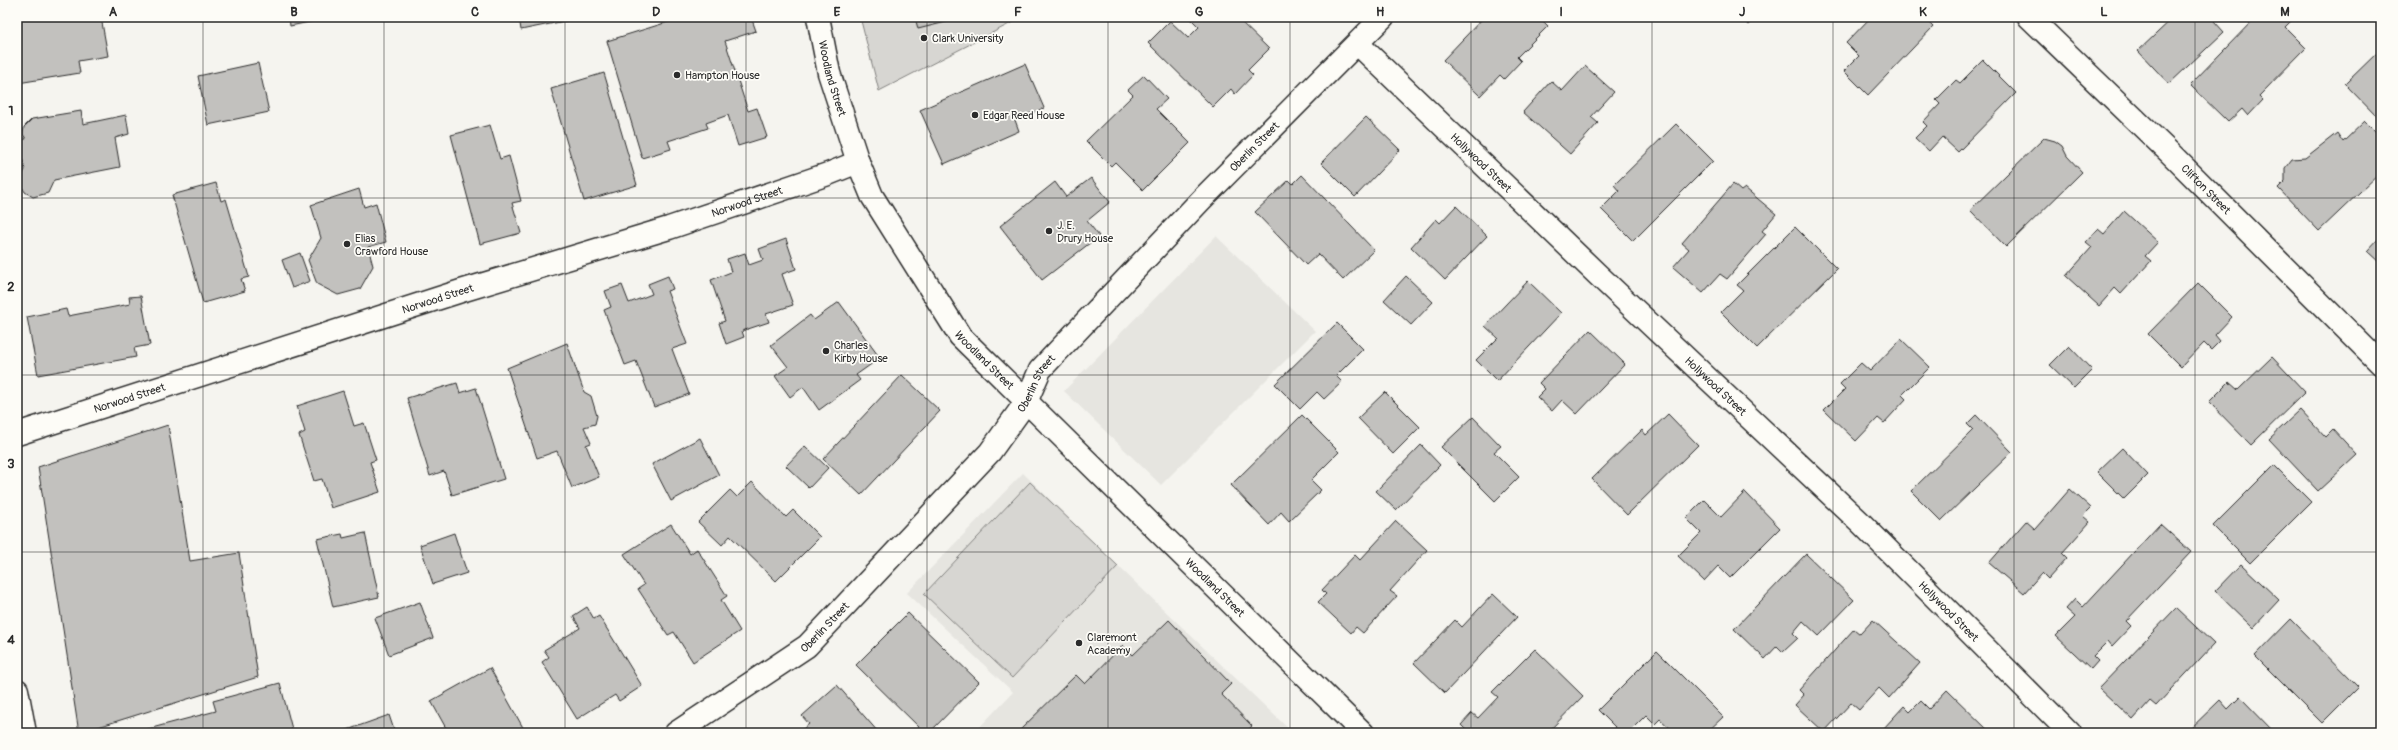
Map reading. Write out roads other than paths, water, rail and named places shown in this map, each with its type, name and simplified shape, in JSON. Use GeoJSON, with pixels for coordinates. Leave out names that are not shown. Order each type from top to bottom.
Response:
{"type":"FeatureCollection","features":[{"type":"Feature","properties":{"kind":"street","name":"Woodland Street"},"geometry":{"type":"LineString","coordinates":[[818,17],[829,73],[858,162],[872,196],[960,336],[1363,733]]}},
{"type":"Feature","properties":{"kind":"street","name":"Oberlin Street"},"geometry":{"type":"LineString","coordinates":[[676,733],[807,646],[990,452],[1026,402],[1040,370],[1202,199],[1358,44],[1383,17]]}},
{"type":"Feature","properties":{"kind":"street","name":"Clifton Street"},"geometry":{"type":"LineString","coordinates":[[2029,17],[2170,153],[2381,364]]}},
{"type":"Feature","properties":{"kind":"street","name":"Hollywood Street"},"geometry":{"type":"LineString","coordinates":[[1358,44],[1592,269],[1861,524],[2070,733]]}},
{"type":"Feature","properties":{"kind":"street","name":"Norwood Street"},"geometry":{"type":"LineString","coordinates":[[17,434],[461,291],[669,228],[828,174],[858,162]]}},
{"type":"Feature","properties":{"kind":"street"},"geometry":{"type":"LineString","coordinates":[[17,690],[25,733]]}},
{"type":"Feature","properties":{"kind":"place","name":"Clark University"},"geometry":{"type":"Point","coordinates":[924,38]}},
{"type":"Feature","properties":{"kind":"place","name":"Hampton House"},"geometry":{"type":"Point","coordinates":[677,75]}},
{"type":"Feature","properties":{"kind":"place","name":"Edgar Reed House"},"geometry":{"type":"Point","coordinates":[975,115]}},
{"type":"Feature","properties":{"kind":"place","name":"J. E. Drury House"},"geometry":{"type":"Point","coordinates":[1049,231]}},
{"type":"Feature","properties":{"kind":"place","name":"Elias Crawford House"},"geometry":{"type":"Point","coordinates":[347,244]}},
{"type":"Feature","properties":{"kind":"place","name":"Charles Kirby House"},"geometry":{"type":"Point","coordinates":[826,351]}},
{"type":"Feature","properties":{"kind":"place","name":"Claremont Academy"},"geometry":{"type":"Point","coordinates":[1079,643]}}]}
